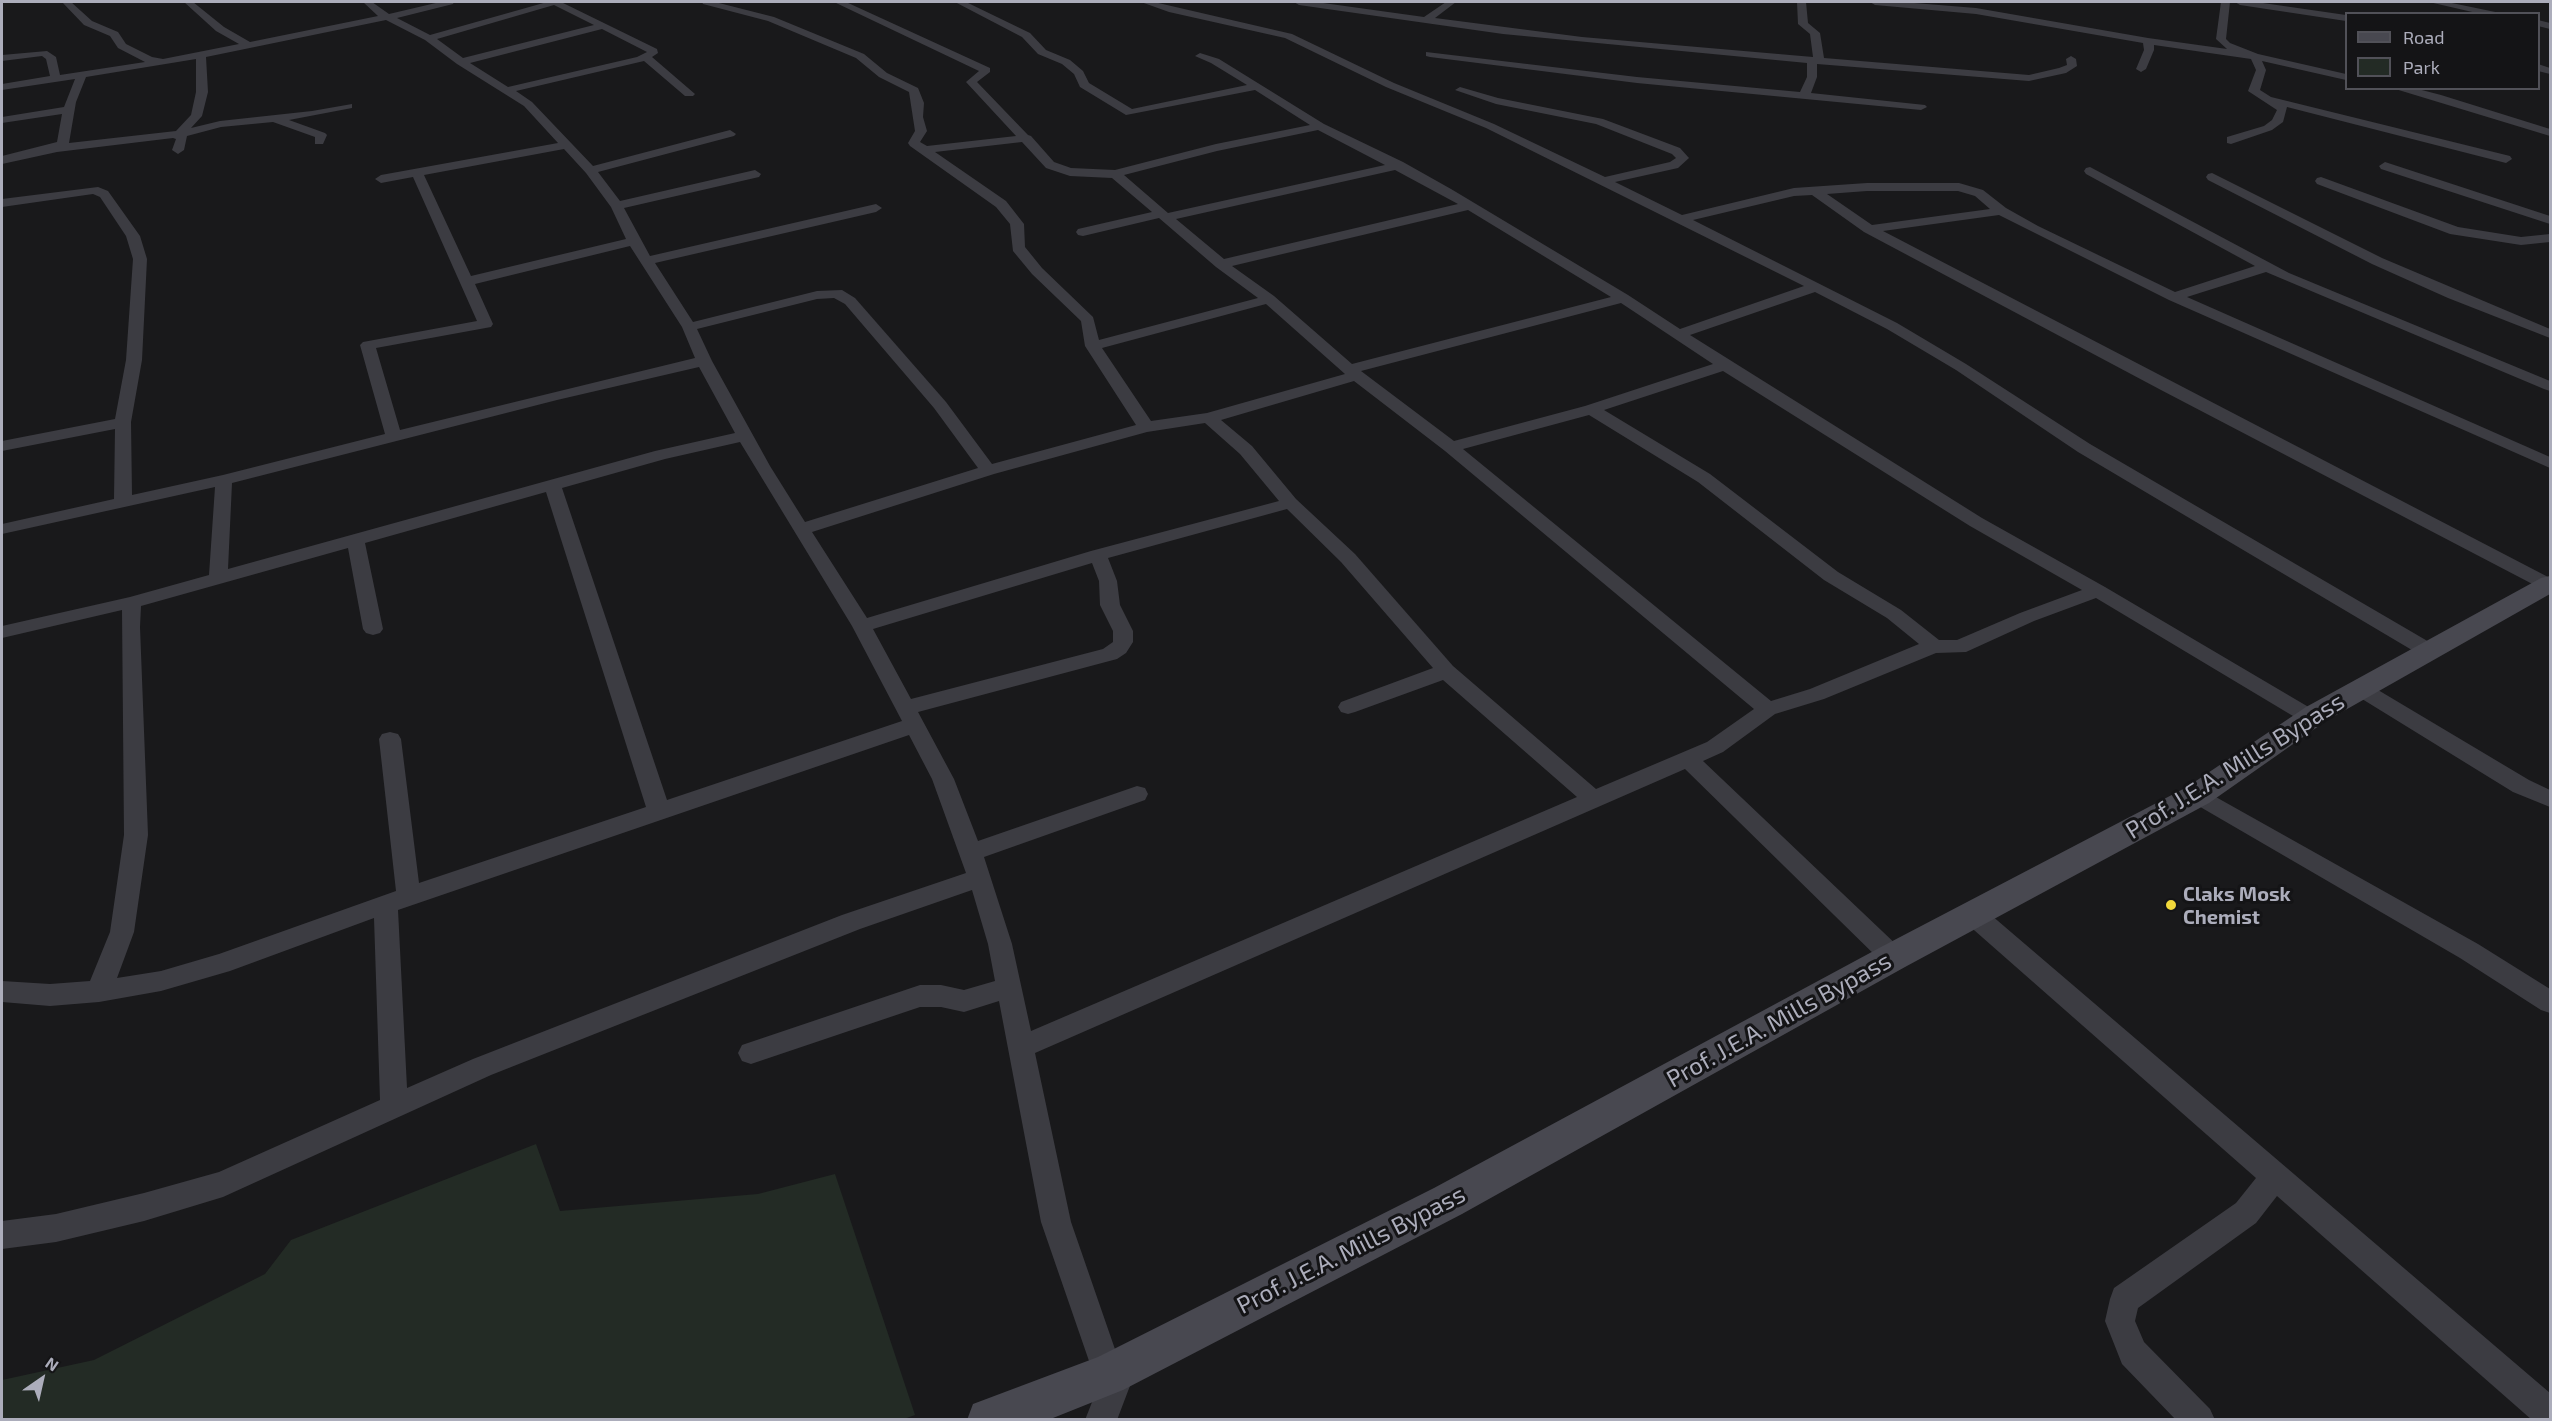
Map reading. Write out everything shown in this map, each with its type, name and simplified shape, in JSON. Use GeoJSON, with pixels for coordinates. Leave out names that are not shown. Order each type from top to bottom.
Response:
{"type":"FeatureCollection","features":[{"type":"Feature","properties":{"kind":"street"},"geometry":{"type":"LineString","coordinates":[[66,2],[88,23],[114,34],[122,46],[140,56],[163,62]]}},
{"type":"Feature","properties":{"kind":"street"},"geometry":{"type":"LineString","coordinates":[[188,2],[220,29],[247,44]]}},
{"type":"Feature","properties":{"kind":"street"},"geometry":{"type":"LineString","coordinates":[[367,2],[388,21],[429,38],[461,62],[528,104],[590,170],[617,206],[634,241],[689,327],[743,436],[802,529],[811,549],[847,600],[862,626],[943,779],[980,878],[1000,944],[1056,1222],[1114,1372],[1101,1419]]}},
{"type":"Feature","properties":{"kind":"street"},"geometry":{"type":"LineString","coordinates":[[2,87],[163,62],[247,44],[388,21],[450,2]]}},
{"type":"Feature","properties":{"kind":"street"},"geometry":{"type":"LineString","coordinates":[[429,38],[556,2],[653,51],[646,57],[508,90]]}},
{"type":"Feature","properties":{"kind":"street"},"geometry":{"type":"LineString","coordinates":[[706,2],[771,19],[860,56],[883,75],[914,90],[921,131],[914,143],[1001,204],[1017,224],[1018,248],[1037,271],[1088,320],[1093,346],[1146,427]]}},
{"type":"Feature","properties":{"kind":"street"},"geometry":{"type":"LineString","coordinates":[[723,7],[743,2]]}},
{"type":"Feature","properties":{"kind":"street"},"geometry":{"type":"LineString","coordinates":[[839,2],[986,70],[971,82],[1027,138],[1050,165],[1070,172],[1090,175],[1115,174],[1216,148],[1320,126]]}},
{"type":"Feature","properties":{"kind":"street"},"geometry":{"type":"LineString","coordinates":[[959,2],[1026,35],[1042,52],[1066,62],[1080,73],[1084,85],[1130,113],[1255,87]]}},
{"type":"Feature","properties":{"kind":"street"},"geometry":{"type":"LineString","coordinates":[[1146,2],[1288,36],[1390,85],[1490,126],[1816,287],[1892,326],[1961,367],[2084,448],[2429,651]]}},
{"type":"Feature","properties":{"kind":"street"},"geometry":{"type":"LineString","coordinates":[[1299,2],[1582,40],[2029,78],[2062,71],[2072,66],[2071,58]]}},
{"type":"Feature","properties":{"kind":"street"},"geometry":{"type":"LineString","coordinates":[[1427,19],[1452,2]]}},
{"type":"Feature","properties":{"kind":"street"},"geometry":{"type":"LineString","coordinates":[[1802,2],[1803,24],[1815,33],[1816,61],[1804,97]]}},
{"type":"Feature","properties":{"kind":"street"},"geometry":{"type":"LineString","coordinates":[[1875,2],[1994,14],[2148,41],[2255,56],[2345,77]]}},
{"type":"Feature","properties":{"kind":"street"},"geometry":{"type":"LineString","coordinates":[[2226,2],[2221,39],[2226,45],[2255,56],[2261,70],[2254,91],[2272,100],[2506,159]]}},
{"type":"Feature","properties":{"kind":"street"},"geometry":{"type":"LineString","coordinates":[[2241,2],[2345,18]]}},
{"type":"Feature","properties":{"kind":"street"},"geometry":{"type":"LineString","coordinates":[[2434,2],[2484,5]]}},
{"type":"Feature","properties":{"kind":"street"},"geometry":{"type":"LineString","coordinates":[[1994,14],[1996,3]]}},
{"type":"Feature","properties":{"kind":"street"},"geometry":{"type":"LineString","coordinates":[[461,62],[603,26]]}},
{"type":"Feature","properties":{"kind":"street"},"geometry":{"type":"LineString","coordinates":[[2141,69],[2149,50],[2148,41]]}},
{"type":"Feature","properties":{"kind":"street"},"geometry":{"type":"LineString","coordinates":[[2,58],[43,53],[51,57],[56,79]]}},
{"type":"Feature","properties":{"kind":"street"},"geometry":{"type":"LineString","coordinates":[[179,135],[196,116],[202,92],[201,54]]}},
{"type":"Feature","properties":{"kind":"street"},"geometry":{"type":"LineString","coordinates":[[1430,54],[1534,68],[1921,107]]}},
{"type":"Feature","properties":{"kind":"street"},"geometry":{"type":"LineString","coordinates":[[1200,56],[1215,61],[1320,126],[1399,165],[1623,298],[1725,365],[1976,522],[2098,591],[2310,717]]}},
{"type":"Feature","properties":{"kind":"street"},"geometry":{"type":"LineString","coordinates":[[646,57],[689,94]]}},
{"type":"Feature","properties":{"kind":"street"},"geometry":{"type":"LineString","coordinates":[[57,148],[63,144],[70,102],[82,75]]}},
{"type":"Feature","properties":{"kind":"street"},"geometry":{"type":"LineString","coordinates":[[1460,90],[1496,101],[1599,121],[1676,151],[1683,158],[1674,165],[1600,182]]}},
{"type":"Feature","properties":{"kind":"street"},"geometry":{"type":"LineString","coordinates":[[2406,90],[2437,97],[2550,133]]}},
{"type":"Feature","properties":{"kind":"street"},"geometry":{"type":"LineString","coordinates":[[2231,140],[2268,128],[2277,122],[2283,109],[2272,100]]}},
{"type":"Feature","properties":{"kind":"street"},"geometry":{"type":"LineString","coordinates":[[2,160],[57,148],[179,135],[220,124],[312,114],[348,106]]}},
{"type":"Feature","properties":{"kind":"street"},"geometry":{"type":"LineString","coordinates":[[2,120],[70,108]]}},
{"type":"Feature","properties":{"kind":"street"},"geometry":{"type":"LineString","coordinates":[[272,117],[321,135],[319,141]]}},
{"type":"Feature","properties":{"kind":"street"},"geometry":{"type":"LineString","coordinates":[[590,170],[729,134]]}},
{"type":"Feature","properties":{"kind":"street"},"geometry":{"type":"LineString","coordinates":[[178,150],[182,137],[179,135]]}},
{"type":"Feature","properties":{"kind":"street"},"geometry":{"type":"LineString","coordinates":[[926,150],[1027,138]]}},
{"type":"Feature","properties":{"kind":"street"},"geometry":{"type":"LineString","coordinates":[[381,179],[567,145]]}},
{"type":"Feature","properties":{"kind":"street"},"geometry":{"type":"LineString","coordinates":[[1083,231],[1399,165]]}},
{"type":"Feature","properties":{"kind":"street"},"geometry":{"type":"LineString","coordinates":[[2385,166],[2550,220]]}},
{"type":"Feature","properties":{"kind":"street"},"geometry":{"type":"LineString","coordinates":[[2090,171],[2266,267],[2550,386]]}},
{"type":"Feature","properties":{"kind":"street"},"geometry":{"type":"LineString","coordinates":[[394,438],[368,345],[486,324],[417,172]]}},
{"type":"Feature","properties":{"kind":"street"},"geometry":{"type":"LineString","coordinates":[[617,206],[755,174]]}},
{"type":"Feature","properties":{"kind":"street"},"geometry":{"type":"LineString","coordinates":[[1115,174],[1221,264],[1269,299],[1353,372],[1451,447],[1768,709]]}},
{"type":"Feature","properties":{"kind":"street"},"geometry":{"type":"LineString","coordinates":[[2212,177],[2377,261],[2550,334]]}},
{"type":"Feature","properties":{"kind":"street"},"geometry":{"type":"LineString","coordinates":[[2321,181],[2455,231],[2521,241],[2550,238]]}},
{"type":"Feature","properties":{"kind":"street"},"geometry":{"type":"LineString","coordinates":[[1681,219],[1769,197],[1814,190],[1959,187],[1979,193],[2001,211],[2055,240],[2174,297],[2550,463]]}},
{"type":"Feature","properties":{"kind":"street"},"geometry":{"type":"LineString","coordinates":[[2,203],[94,190],[101,192],[109,201],[133,236],[140,259],[134,360],[123,422],[123,502]]}},
{"type":"Feature","properties":{"kind":"street"},"geometry":{"type":"LineString","coordinates":[[1814,190],[1869,229],[2549,585]]}},
{"type":"Feature","properties":{"kind":"street"},"geometry":{"type":"LineString","coordinates":[[1221,264],[1468,206]]}},
{"type":"Feature","properties":{"kind":"street"},"geometry":{"type":"LineString","coordinates":[[647,261],[876,208]]}},
{"type":"Feature","properties":{"kind":"street"},"geometry":{"type":"LineString","coordinates":[[1869,229],[2001,211]]}},
{"type":"Feature","properties":{"kind":"street"},"geometry":{"type":"LineString","coordinates":[[468,281],[634,241]]}},
{"type":"Feature","properties":{"kind":"street"},"geometry":{"type":"LineString","coordinates":[[2174,297],[2266,267]]}},
{"type":"Feature","properties":{"kind":"street"},"geometry":{"type":"LineString","coordinates":[[1678,334],[1816,287]]}},
{"type":"Feature","properties":{"kind":"street"},"geometry":{"type":"LineString","coordinates":[[689,327],[837,292],[850,301],[940,405],[988,470]]}},
{"type":"Feature","properties":{"kind":"street"},"geometry":{"type":"LineString","coordinates":[[802,529],[988,470],[1146,427],[1209,418],[1353,372],[1623,298]]}},
{"type":"Feature","properties":{"kind":"street"},"geometry":{"type":"LineString","coordinates":[[1093,346],[1269,299]]}},
{"type":"Feature","properties":{"kind":"street"},"geometry":{"type":"LineString","coordinates":[[2,529],[224,480],[555,396],[704,361]]}},
{"type":"Feature","properties":{"kind":"street"},"geometry":{"type":"LineString","coordinates":[[1451,447],[1591,409],[1725,365]]}},
{"type":"Feature","properties":{"kind":"street"},"geometry":{"type":"LineString","coordinates":[[1591,409],[1704,478],[1831,576],[1894,614],[1934,646]]}},
{"type":"Feature","properties":{"kind":"street"},"geometry":{"type":"LineString","coordinates":[[1209,418],[1246,450],[1290,503],[1348,558],[1446,671],[1593,799]]}},
{"type":"Feature","properties":{"kind":"street"},"geometry":{"type":"LineString","coordinates":[[4,450],[123,422]]}},
{"type":"Feature","properties":{"kind":"street"},"geometry":{"type":"LineString","coordinates":[[2,632],[132,602],[218,577],[356,542],[661,455],[743,436]]}},
{"type":"Feature","properties":{"kind":"street"},"geometry":{"type":"LineString","coordinates":[[218,577],[224,480]]}},
{"type":"Feature","properties":{"kind":"street"},"geometry":{"type":"LineString","coordinates":[[553,486],[659,811]]}},
{"type":"Feature","properties":{"kind":"street"},"geometry":{"type":"LineString","coordinates":[[862,626],[1098,555],[1290,503]]}},
{"type":"Feature","properties":{"kind":"street"},"geometry":{"type":"LineString","coordinates":[[356,542],[373,628]]}},
{"type":"Feature","properties":{"kind":"street"},"geometry":{"type":"LineString","coordinates":[[2,992],[50,994],[99,991],[161,981],[221,964],[398,900],[659,811],[910,717],[1110,654],[1123,642],[1123,631],[1110,605],[1108,581],[1098,555]]}},
{"type":"Feature","properties":{"kind":"street","name":"Prof. J.E.A. Mills Bypass"},"geometry":{"type":"LineString","coordinates":[[989,1419],[1114,1372],[1448,1201],[1893,957],[1975,916],[2198,795],[2310,717],[2549,585]]}},
{"type":"Feature","properties":{"kind":"street"},"geometry":{"type":"LineString","coordinates":[[1021,1047],[1715,747],[1768,709],[1817,694],[1934,646],[1959,647],[2098,591]]}},
{"type":"Feature","properties":{"kind":"street"},"geometry":{"type":"LineString","coordinates":[[99,991],[122,932],[136,835],[130,627],[132,602]]}},
{"type":"Feature","properties":{"kind":"street"},"geometry":{"type":"LineString","coordinates":[[1348,707],[1446,671]]}},
{"type":"Feature","properties":{"kind":"street"},"geometry":{"type":"LineString","coordinates":[[2361,689],[2521,786],[2550,799]]}},
{"type":"Feature","properties":{"kind":"street"},"geometry":{"type":"LineString","coordinates":[[390,739],[399,823],[394,1106]]}},
{"type":"Feature","properties":{"kind":"street"},"geometry":{"type":"LineString","coordinates":[[1688,759],[1893,957]]}},
{"type":"Feature","properties":{"kind":"street"},"geometry":{"type":"LineString","coordinates":[[971,852],[1137,794]]}},
{"type":"Feature","properties":{"kind":"street"},"geometry":{"type":"LineString","coordinates":[[2198,795],[2469,951],[2550,1002]]}},
{"type":"Feature","properties":{"kind":"street"},"geometry":{"type":"LineString","coordinates":[[2,1235],[89,1220],[223,1184],[482,1067],[851,922],[980,878]]}},
{"type":"Feature","properties":{"kind":"street"},"geometry":{"type":"LineString","coordinates":[[1975,916],[2276,1174],[2550,1414]]}},
{"type":"Feature","properties":{"kind":"street"},"geometry":{"type":"LineString","coordinates":[[751,1053],[920,996],[941,996],[964,1001],[1008,987]]}},
{"type":"Feature","properties":{"kind":"street"},"geometry":{"type":"LineString","coordinates":[[2199,1419],[2133,1353],[2120,1321],[2125,1299],[2246,1213],[2276,1174]]}},
{"type":"Feature","properties":{"kind":"green space"},"geometry":{"type":"Polygon","coordinates":[[[536,1144],[560,1211],[758,1194],[835,1174],[915,1415],[901,1420],[2,1419],[2,1380],[94,1360],[265,1274],[291,1240],[536,1144]]]}},
{"type":"Feature","properties":{"kind":"place","name":"Claks Mosk Chemist"},"geometry":{"type":"Point","coordinates":[2171,905]}}]}
